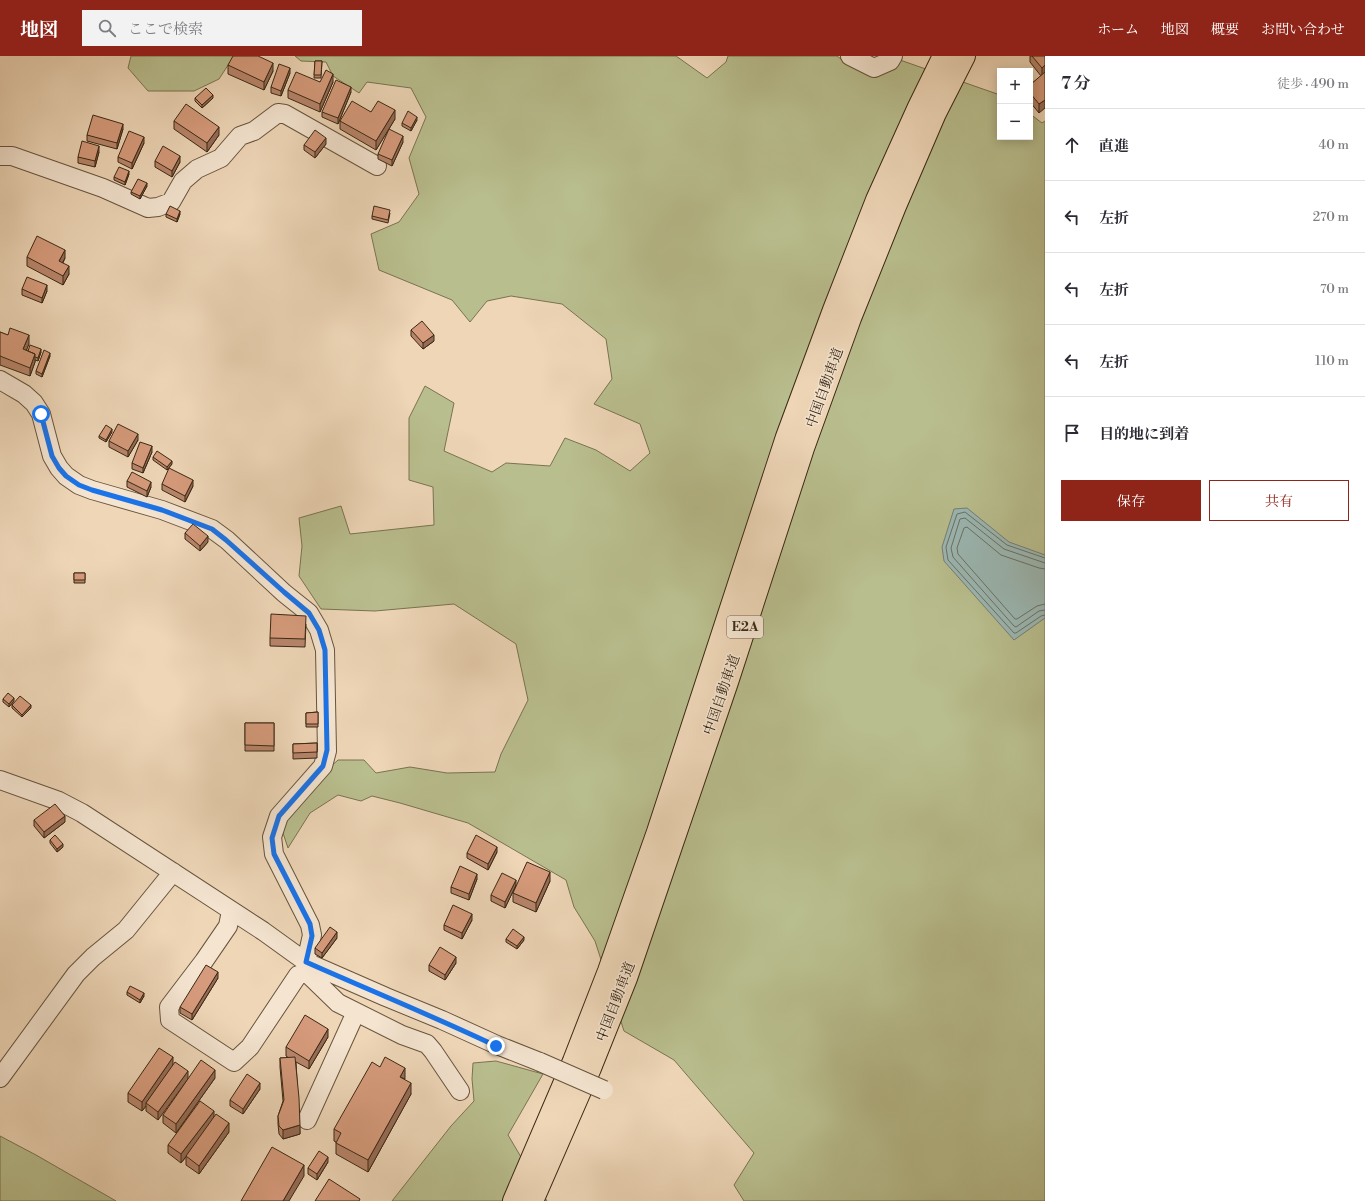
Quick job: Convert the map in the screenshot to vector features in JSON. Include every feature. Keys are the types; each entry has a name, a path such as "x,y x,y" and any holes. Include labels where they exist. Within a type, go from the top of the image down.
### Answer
{"highway":[{"name":"中国自動車道","path":"514,1201 574,1061 609,971 658,832 787,438 834,310 877,200 918,107 944,56"},
{"name":"中国自動車道","path":"532,1201 590,1068 626,978 727,682 803,448 850,318 935,114 964,56"}],"street":[{"path":"850,56 874,68 890,61 893,56"},
{"path":"0,156 12,156 103,188 148,208 158,207 171,202 183,181 198,169 221,158 240,136 254,130 278,113 285,114 377,166"},
{"path":"0,380 24,394 34,403 41,414 52,456 66,476 79,485 92,490 162,510 212,529 309,613 319,630 325,650 327,750 323,766 279,816 272,838 274,854 310,924 312,936 306,967 298,975 250,1047 234,1062 170,1020 169,1007 204,961 228,926 231,911"},
{"path":"0,780 59,801 82,813 263,931 306,967 338,1003 402,1035 426,1044 433,1051 460,1091"},
{"path":"0,1078 76,974 93,957 126,930 173,872"},
{"path":"306,967 442,1020 496,1046 540,1062 604,1090"},
{"path":"307,1120 356,1012"}],"green space":[{"path":"131,56 234,56 219,79 194,91 148,91 128,68"},
{"path":"295,56 676,56 707,78 726,62 728,56 837,56 845,62 900,60 997,94 997,140 1033,140 1033,116 1042,123 1045,121 1045,1201 744,1201 734,1185 754,1153 674,1060 624,1031 595,941 574,907 566,880 468,823 372,796 361,801 338,795 310,813 288,848 280,824 319,777 338,760 364,760 376,773 410,767 447,773 495,772 501,754 528,700 516,644 454,604 375,611 321,609 299,576 302,546 299,518 341,506 350,534 434,525 433,487 409,480 409,418 425,386 454,403 444,451 492,472 506,463 550,466 565,438 596,450 630,471 650,453 640,424 594,404 612,379 606,339 562,304 511,296 487,301 470,322 452,300 379,270 371,234 399,222 419,194 409,158 426,117 411,88 367,82 359,93 333,76 326,62 301,61"},
{"path":"496,1061 543,1074 508,1135 547,1201 392,1201 451,1126 474,1101 472,1079 473,1063"},
{"path":"0,1136 36,1155 116,1201 0,1201"}],"water":[{"path":"967,508 1009,542 1045,555 1045,618 1014,640 944,561 942,547 954,509"}],"building":[{"path":"233,56 258,56 273,63 264,82 228,65"},
{"path":"1032,56 1045,56 1045,65 1042,68"},
{"path":"315,61 322,61 321,75 314,75"},
{"path":"279,64 290,68 281,91 271,87"},
{"path":"326,70 333,74 320,104 288,90 296,72 320,82"},
{"path":"1045,72 1045,100 1039,104 1033,97 1033,82"},
{"path":"336,80 351,87 338,118 322,112"},
{"path":"206,88 213,95 202,105 195,98"},
{"path":"352,101 371,112 378,101 395,110 376,141 340,121"},
{"path":"186,104 219,127 207,143 174,121"},
{"path":"408,111 417,117 411,128 402,123"},
{"path":"93,115 123,124 117,143 87,135"},
{"path":"389,129 403,136 392,160 378,154"},
{"path":"315,130 326,138 315,152 304,145"},
{"path":"129,131 144,137 132,163 118,157"},
{"path":"82,141 99,146 95,161 78,157"},
{"path":"163,146 180,156 172,171 155,161"},
{"path":"119,167 129,171 125,182 114,177"},
{"path":"138,179 147,183 140,196 131,192"},
{"path":"170,206 180,211 177,219 166,214"},
{"path":"374,206 390,210 388,220 372,216"},
{"path":"37,236 65,250 59,261 69,266 63,276 27,257"},
{"path":"27,277 47,285 42,298 22,289"},
{"path":"422,321 434,335 423,343 411,330"},
{"path":"10,328 29,335 23,349 35,354 30,368 0,356 0,332 8,335"},
{"path":"30,345 41,349 38,358 35,357 35,354 28,351"},
{"path":"44,350 50,353 42,374 36,371"},
{"path":"118,424 138,434 128,451 109,441"},
{"path":"106,425 112,429 106,440 99,436"},
{"path":"140,442 152,446 143,468 132,463"},
{"path":"157,451 172,461 167,467 153,457"},
{"path":"169,468 193,480 185,496 162,484"},
{"path":"132,472 151,482 147,491 127,481"},
{"path":"193,524 208,536 200,546 185,533"},
{"path":"74,573 85,573 85,580 74,580"},
{"path":"271,614 306,616 305,639 270,638"},
{"path":"8,693 14,698 9,704 3,699"},
{"path":"20,696 31,705 22,715 12,705"},
{"path":"318,712 318,724 306,724 306,713"},
{"path":"245,723 274,723 274,746 245,745"},
{"path":"317,743 317,752 293,753 293,744"},
{"path":"55,804 65,816 44,832 34,820"},
{"path":"55,835 63,844 57,849 50,840"},
{"path":"476,835 497,847 488,864 467,853"},
{"path":"527,862 550,872 536,903 513,893"},
{"path":"460,866 477,874 469,894 451,887"},
{"path":"502,873 516,880 505,902 491,895"},
{"path":"453,905 472,914 462,933 444,925"},
{"path":"330,927 337,932 322,953 315,948"},
{"path":"513,929 524,937 517,946 506,939"},
{"path":"440,947 456,957 445,975 429,965"},
{"path":"206,965 218,972 192,1014 180,1007"},
{"path":"130,986 144,993 140,1000 127,992"},
{"path":"305,1015 328,1029 309,1061 286,1047"},
{"path":"159,1048 173,1057 142,1102 128,1093"},
{"path":"295,1057 300,1125 283,1130 279,1126 278,1116 284,1100 280,1058"},
{"path":"385,1057 405,1068 400,1077 411,1083 368,1160 336,1143 341,1133 334,1129 372,1062 380,1067"},
{"path":"201,1060 215,1070 176,1124 163,1115"},
{"path":"175,1062 188,1071 158,1112 146,1103"},
{"path":"247,1074 260,1083 243,1109 230,1100"},
{"path":"200,1101 214,1111 181,1154 168,1145"},
{"path":"216,1114 229,1123 199,1166 186,1156"},
{"path":"272,1147 304,1165 283,1201 241,1201"},
{"path":"319,1151 328,1157 317,1174 308,1168"},
{"path":"329,1179 360,1199 359,1201 315,1201"}],"route":[{"path":"41,414 52,456 66,476 79,485 92,490 162,510 212,529 309,613 319,630 325,650 327,750 323,766 279,816 274,827 272,838 274,854 310,924 312,936 306,962 386,998 442,1020 496,1046"}]}
